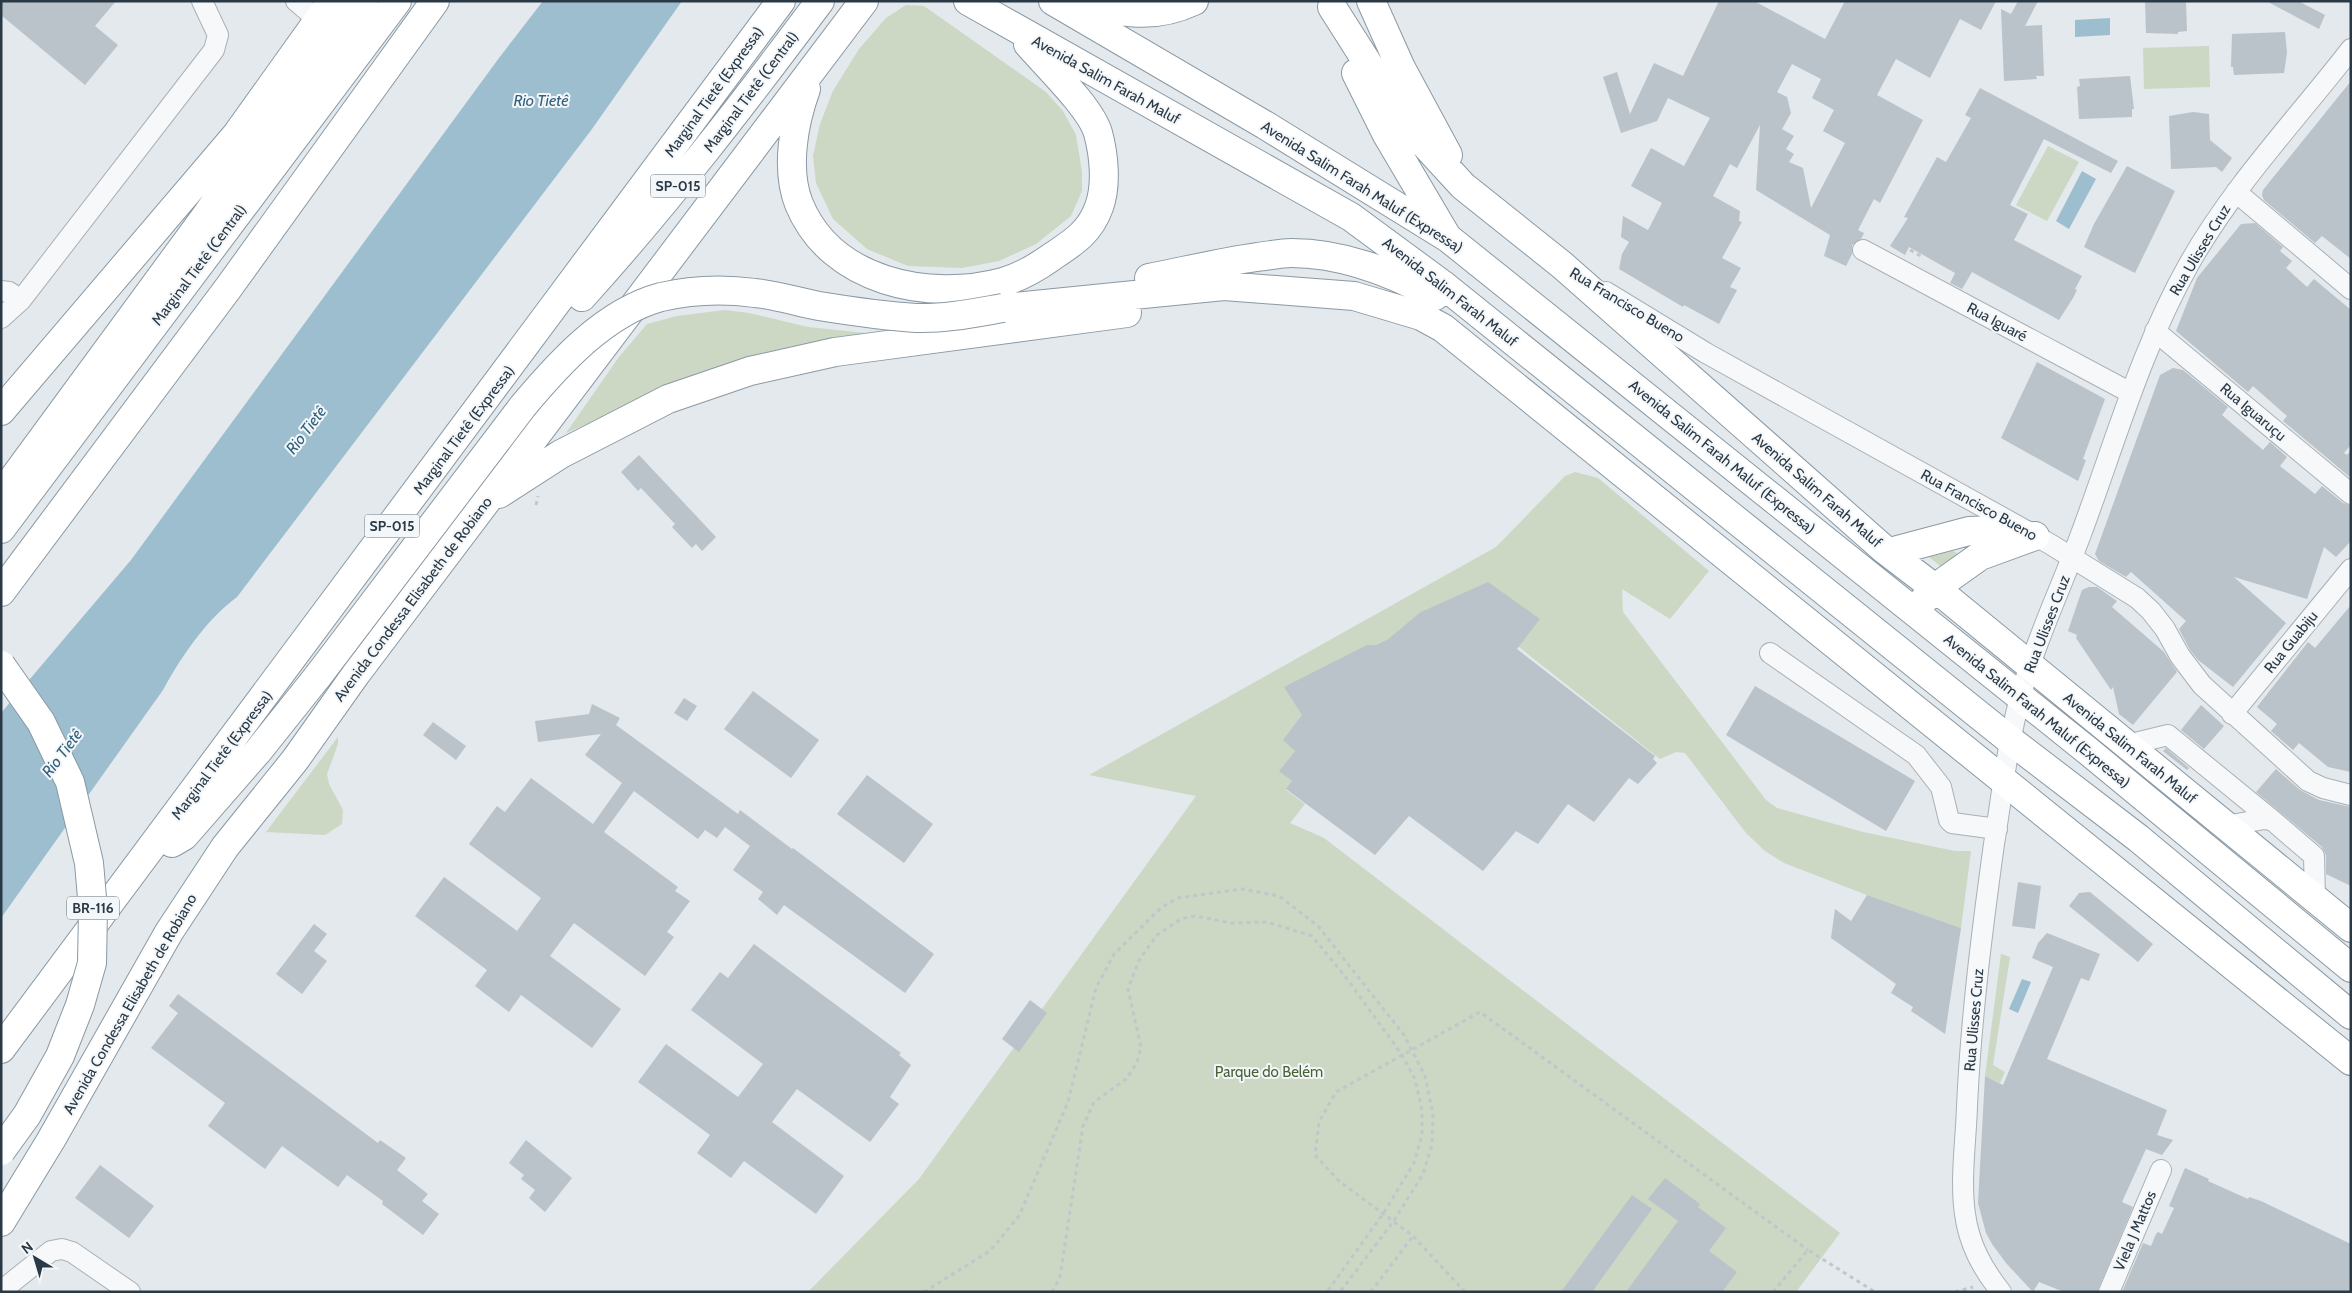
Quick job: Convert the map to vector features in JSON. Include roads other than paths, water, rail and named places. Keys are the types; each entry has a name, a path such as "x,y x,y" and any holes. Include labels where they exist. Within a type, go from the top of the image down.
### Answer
{"highway":[{"name":"Marginal Tietê (Central)","path":"1,495 208,213 254,146 364,1"},
{"name":"Marginal Tietê (Central)","path":"1,529 397,1"},
{"path":"1,592 228,287 435,1"},
{"name":"Marginal Tietê (Expressa)","path":"1,1049 519,356 781,1"},
{"name":"Marginal Tietê (Central)","path":"519,356 577,303 629,245 725,128 820,1"},
{"name":"Avenida Condessa Elisabeth de Robiano","path":"1,1222 51,1140 169,932 225,848 295,760 356,674 864,1"},
{"name":"Avenida Salim Farah Maluf","path":"968,1 1350,217 1442,284 1891,643"},
{"name":"Avenida Salim Farah Maluf (Expressa)","path":"1054,1 1265,125 1448,238 2020,697 2351,968"},
{"path":"1077,1 1127,14 1157,12 1194,1"},
{"path":"1371,1 1401,68 1463,186"},
{"path":"1331,4 1355,70 1386,135 1448,238"},
{"name":"Avenida Salim Farah Maluf","path":"1331,4 1407,125 1463,186 1562,265 1888,551 1936,588 2351,928"},
{"path":"1,412 207,172 325,10"},
{"path":"813,70 799,114 792,170 799,203 816,232 835,252 868,274 902,285 946,290 1004,282 1038,266 1082,236 1099,208 1104,178 1098,131 1079,101 1014,28"},
{"path":"1,429 254,146"},
{"path":"1031,305 1230,261 1290,253 1332,256 1378,270 1408,282 1505,335"},
{"path":"146,857 184,836 259,750 553,370 588,338 623,314 660,298 699,291 755,292 818,306 917,318 954,316 1003,308 1224,286 1354,296 1421,316 1442,328 2351,1061"},
{"path":"483,505 561,454 668,399 750,371 835,352 1292,292"},
{"path":"1760,487 1840,530 1888,551 1970,531 1994,530 2043,540"},
{"path":"1723,509 1769,590"},
{"path":"1878,678 1891,643 1913,612 1936,588 1980,556 2043,540"},
{"path":"1891,643 2010,740 2173,867 2351,1015"},
{"name":"BR-116","path":"1,665 41,722 70,782 89,863 93,909 92,963 80,1005 60,1056 27,1116 1,1151"},
{"path":"2173,867 2185,893 2196,907 2326,1020 2351,1046"}],"street":[{"path":"1,318 21,300 214,50 218,34 202,1"},
{"path":"296,1 325,10"},
{"name":"Rua Ulisses Cruz","path":"2001,1292 1979,1262 1969,1234 1964,1211 1970,1049 1983,923 2010,740 2020,697 2155,331 2188,265 2220,213 2236,192 2347,61"},
{"path":"2236,192 2351,289"},
{"name":"Rua Iguaré","path":"1863,250 2131,393"},
{"name":"Rua Francisco Bueno","path":"1562,265 1706,353 2043,540 2138,598 2165,630 2180,656 2202,685 2232,714 2308,781 2323,788 2351,795"},
{"path":"1,291 9,292 21,300"},
{"name":"Rua Iguaruçu","path":"2155,331 2351,494"},
{"path":"2043,540 2061,544 2081,534"},
{"path":"2043,540 2058,561 2057,580 2059,591"},
{"name":"Rua Guabiju","path":"2232,714 2351,569"},
{"path":"1770,654 1916,755 1941,787 1949,820 1952,824 1996,829"},
{"path":"2127,745 2168,735 2272,820 2314,856 2315,899"},
{"path":"2226,826 2264,819 2272,820"},
{"name":"Viela J Mattos","path":"2108,1292 2161,1170"},
{"path":"1,1290 52,1251 62,1249 72,1252 130,1292"}],"water":[{"name":"Rio Tietê","path":"543,1 682,1 592,129 237,597 215,617 195,640 163,690 1,918 1,713 131,560 499,58"},
{"path":"2110,18 2110,35 2075,37 2075,20"},
{"path":"2082,171 2096,179 2069,229 2056,221"},
{"path":"2022,979 2031,982 2018,1013 2009,1009"}],"park label":[{"name":"Parque do Belém","path":"1269,1072"}]}
